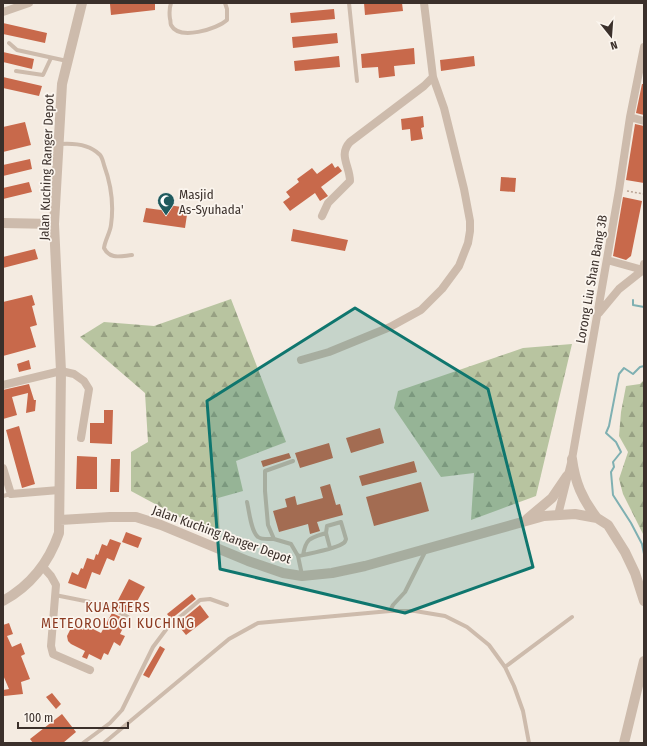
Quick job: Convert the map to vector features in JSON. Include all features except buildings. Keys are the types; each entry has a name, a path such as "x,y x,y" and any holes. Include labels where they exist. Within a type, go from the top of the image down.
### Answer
{"street":[{"path":"3,12 29,3"},
{"name":"Jalan Kuching Ranger Depot","path":"82,3 62,84 54,224 61,371 59,490 60,520 136,517 283,573 302,576 332,573 365,566 544,516 576,514 597,518"},
{"path":"301,360 329,352 390,327 421,310 442,289 459,266 468,243 470,221 464,189 444,108 433,77 424,3"},
{"name":"Lorong Liu Shan Bang 3B","path":"558,515 572,459 619,190 630,117 644,47"},
{"path":"322,216 328,203 350,181 350,174 344,154 346,147 424,86 433,77"},
{"path":"630,117 644,121"},
{"path":"3,223 54,224"},
{"path":"607,260 643,267"},
{"path":"597,316 619,289 643,267"},
{"path":"3,385 61,371 74,374 84,381 89,389 81,438"},
{"path":"572,459 573,471 579,491 586,505 597,518 608,525 625,552 635,573 644,601"},
{"path":"3,468 7,495 59,490"},
{"path":"522,522 552,498 567,476"},
{"path":"3,601 12,596 28,583 43,567 56,543 59,533 60,520"},
{"path":"43,567 51,576 56,585 51,646 53,654 90,670"},
{"path":"624,743 644,661"}],"lane":[{"path":"171,3 169,9 171,25 182,32 199,32 221,25 227,20 228,9 225,3"},
{"path":"349,3 357,81"},
{"path":"9,43 17,50 67,61"},
{"path":"16,71 43,75 51,58"},
{"path":"58,144 79,144 91,148 100,154 112,192 111,226 104,248 106,252 114,257 132,255"},
{"path":"274,539 268,524 265,471 293,462"},
{"path":"247,502 254,532 257,537 263,539 274,539 291,544 298,556 302,576"},
{"path":"298,556 330,548 345,542 346,539 341,522 326,527 330,548"},
{"path":"303,555 305,545 311,537 326,532"},
{"path":"390,611 393,605 405,592 426,549"},
{"path":"55,595 105,605 128,617"},
{"path":"83,743 110,723 122,710 154,647 168,627 200,600 210,599 227,605"},
{"path":"104,743 229,639 258,623 390,611 415,611 445,616 467,627 489,645 505,667 514,686 523,711 529,743"},
{"path":"505,667 572,617"}],"path":[{"path":"619,190 644,194"}],"highlighted area":[{"path":"355,308 488,389 533,567 405,613 220,569 207,401"}],"green space":[{"path":"231,299 286,442 236,461 243,491 218,498 220,539 131,491 131,452 148,442 145,393 80,337 104,322 154,326"},
{"path":"572,344 536,496 471,520 474,473 441,477 394,408 398,391 523,348"},
{"path":"644,380 644,536 623,494 619,479 628,452 619,436 621,412 626,386 640,384"}],"waterway":[{"path":"633,300 633,305 644,307"},
{"path":"644,366 640,367 633,374 624,368 619,374 609,426 606,433 616,442 621,452 613,462 614,467 611,472 613,495 631,523 642,544 644,554"}],"place":[{"name":"Masjid As-Syuhada'","path":"166,216"}],"district":[{"name":"KUARTERS METEOROLOGI KUCHING","path":"118,616"}]}
